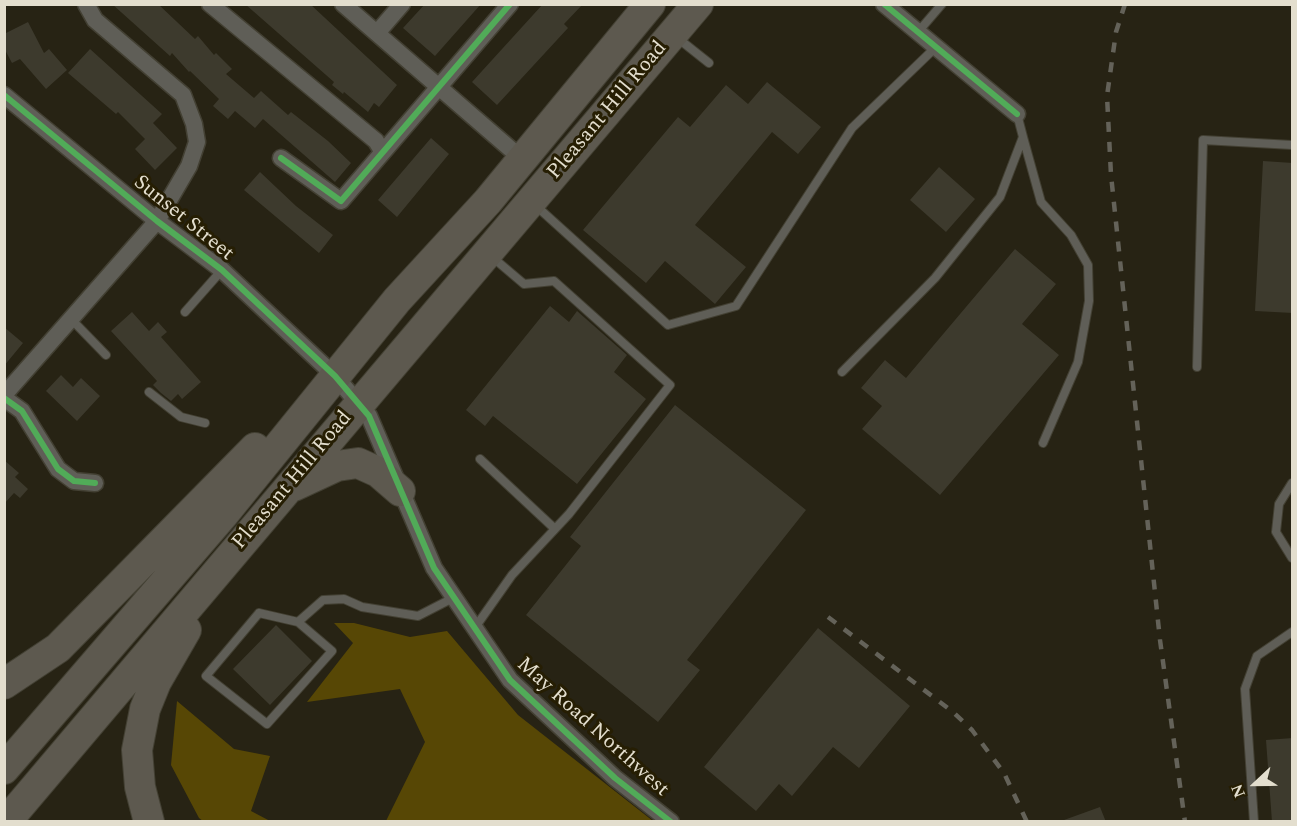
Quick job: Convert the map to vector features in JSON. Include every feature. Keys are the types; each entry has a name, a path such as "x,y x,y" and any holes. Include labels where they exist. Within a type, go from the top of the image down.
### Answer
{"highway":[{"name":"Pleasant Hill Road","path":"4,769 223,515 397,300 488,201 650,4"},
{"name":"Pleasant Hill Road","path":"6,822 698,4"},
{"path":"4,684 58,648 310,392 335,376"},
{"path":"282,495 308,478 337,466 358,463 378,472 400,491"},
{"path":"149,822 140,787 137,750 145,709 156,682 223,565"}],"street":[{"path":"87,4 95,20 183,95 194,124 196,142 189,166 157,221 5,396 22,411 58,469 74,480 95,483"},
{"path":"210,4 376,141 382,151"},
{"path":"343,4 522,159"},
{"path":"377,33 402,4"},
{"path":"281,158 341,201 510,4"},
{"path":"884,4 1017,114"},
{"name":"Sunset Street","path":"4,95 157,221 222,270 335,376"},
{"name":"May Road Northwest","path":"335,376 369,416 434,568 473,629 510,680 615,778 671,822"}],"lane":[{"path":"918,32 942,4"},
{"path":"673,34 709,63"},
{"path":"531,202 668,325 736,306 852,128 937,46"},
{"path":"1017,114 1041,202 1071,235 1088,265 1089,301 1078,362 1043,443"},
{"path":"842,372 935,278 1000,197 1023,137"},
{"path":"1197,367 1203,140 1293,145"},
{"path":"473,629 512,575 555,529 670,385 554,281 524,284 488,253"},
{"path":"185,312 222,270"},
{"path":"72,320 106,355"},
{"path":"149,392 181,417 206,423"},
{"path":"480,459 555,529"},
{"path":"1293,483 1279,504 1276,532 1293,558"},
{"path":"298,622 323,600 344,598 362,607 418,616 453,598"},
{"path":"259,613 298,622 332,651 267,724 206,676 259,613"},
{"path":"1254,822 1245,689 1257,656 1293,632"}],"shaded area":[{"path":"334,623 354,623 410,637 447,631 518,715 653,821 386,821 425,742 400,689 307,702 353,643"},
{"path":"177,701 234,749 270,756 251,811 270,821 204,822 199,818 171,765"}],"building":[{"path":"112,4 158,4 195,39 198,36 214,55 216,53 232,69 226,74 254,98 261,91 288,115 291,112 328,141 351,163 335,182 263,119 255,128 235,111 228,119 213,106 219,99 172,53 170,56"},
{"path":"245,4 310,4 397,85 379,107 374,103 368,112 332,85 334,82"},
{"path":"425,4 481,4 435,56 403,28"},
{"path":"543,4 583,4 564,24 568,28 497,105 472,82"},
{"path":"28,22 44,53 49,49 67,70 46,89 20,59 12,63 4,48 4,34"},
{"path":"90,49 162,114 153,123 177,148 155,170 135,149 145,139 118,112 116,114 68,73"},
{"path":"767,82 821,127 798,154 772,132 695,225 746,267 715,304 665,261 646,283 583,230 678,117 690,127 726,85 748,104"},
{"path":"431,138 449,154 397,217 378,200"},
{"path":"1263,161 1293,163 1293,313 1255,311"},
{"path":"939,167 975,199 946,232 910,200"},
{"path":"260,172 296,206 333,235 319,253 244,190"},
{"path":"1015,249 1056,284 1022,324 1059,355 940,495 862,429 882,406 861,388 885,360 906,378"},
{"path":"550,306 569,322 577,311 627,355 614,372 646,399 577,484 493,416 485,426 466,410"},
{"path":"132,312 149,331 158,322 167,332 161,337 201,382 182,399 178,394 171,401 161,393 153,385 157,381 111,331"},
{"path":"4,327 23,343 4,366"},
{"path":"61,375 73,387 81,378 100,396 77,421 46,391"},
{"path":"675,405 806,510 687,660 700,670 658,722 526,615 581,546 570,537"},
{"path":"4,460 19,473 15,477 28,489 20,498 14,493 4,504"},
{"path":"276,625 312,661 270,705 233,669"},
{"path":"818,628 910,706 859,768 833,747 792,796 779,784 756,811 704,767"},
{"path":"1293,738 1293,822 1272,822 1266,740"},
{"path":"1100,807 1106,822 1064,822 1064,820"}],"railway":[{"path":"1125,4 1116,32 1107,96 1111,175 1160,640 1185,822"},
{"path":"828,617 953,712 972,730 1004,773 1027,822"}],"cycle path":[{"path":"281,158 341,201 510,4"},
{"path":"884,4 1017,114"},
{"path":"4,95 157,221 222,270 335,376 369,416 434,568 510,680 615,778 671,822"},
{"path":"4,398 22,411 58,469 74,481 95,483"}]}
